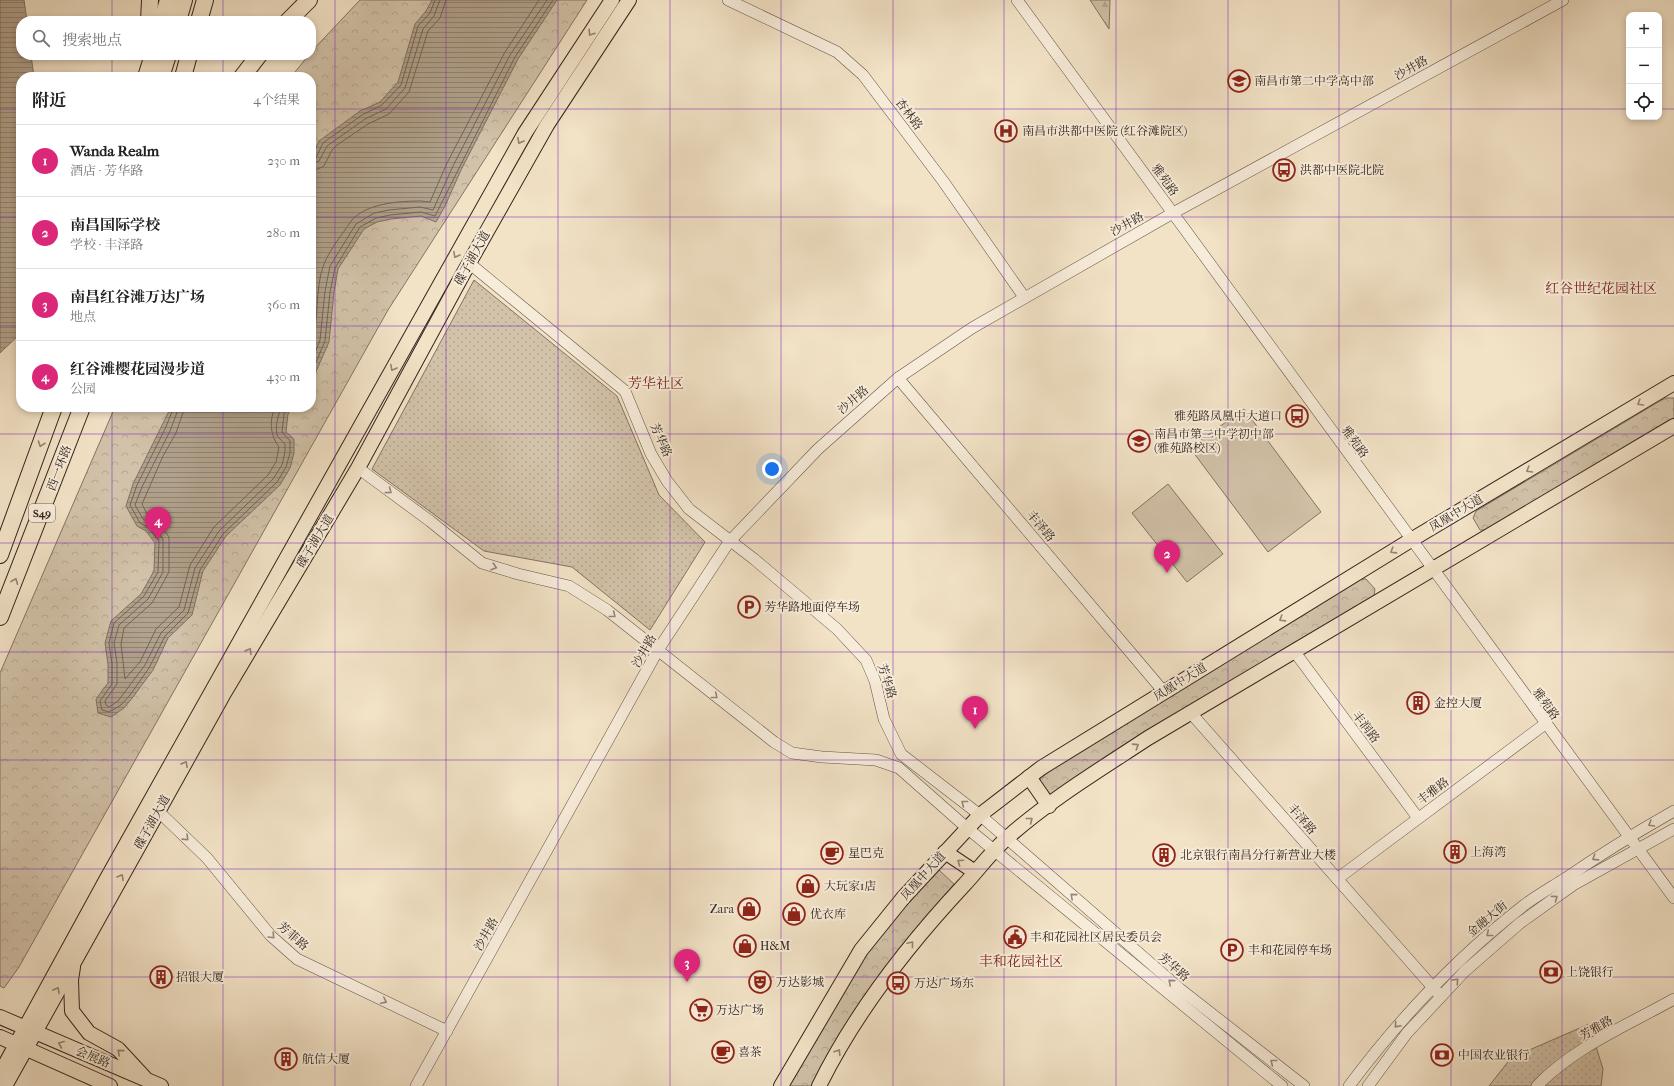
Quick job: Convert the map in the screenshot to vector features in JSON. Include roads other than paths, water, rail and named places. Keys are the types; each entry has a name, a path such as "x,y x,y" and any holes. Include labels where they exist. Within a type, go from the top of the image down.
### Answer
{"highway":[{"path":"150,0 150,16"},
{"path":"163,16 168,0"},
{"path":"179,16 184,0"},
{"path":"200,16 205,0"},
{"path":"293,16 309,0"},
{"path":"142,72 145,60"},
{"path":"148,72 151,60"},
{"path":"163,72 166,60"},
{"path":"184,72 188,60"},
{"path":"246,72 255,60"},
{"name":"西一环路","path":"0,555 52,412"},
{"name":"西一环路","path":"0,618 80,412"}],"main road":[{"name":"碟子湖大道","path":"5,1086 29,1030 106,880 525,133 612,0"},
{"name":"碟子湖大道","path":"29,1030 74,959 223,695 358,468 469,263 548,125 629,0"},
{"name":"凤凰中大道","path":"781,1086 862,950 903,898 980,814 1041,768 1411,540 1674,383"},
{"path":"819,1086 829,1066 872,997 900,958 930,921 1007,838 1069,790 1190,712 1433,570 1674,426"},
{"path":"1029,776 1049,806"},
{"path":"945,852 975,872"},
{"path":"74,959 71,980 72,1011 89,1033 118,1049 147,1080"},
{"name":"会展路","path":"0,1017 161,1086"},
{"name":"会展路","path":"0,1037 110,1086"},
{"name":"碟子湖大道","path":"0,1074 21,1047"}],"street":[{"name":"杏林路","path":"728,0 837,52 863,75 943,181 1024,297"},
{"name":"雅苑路","path":"1017,0 1545,724 1674,898"},
{"name":"沙井路","path":"416,1086 658,650 729,542 818,449 898,378 972,328 1173,213 1563,0"},
{"name":"芳华路","path":"469,263 625,391 651,454 666,481 689,509 729,542 754,559 831,624 866,660 875,681 884,719 901,754 980,814 1180,989 1304,1086"},
{"name":"丰泽路","path":"898,378 1164,692"},
{"name":"芳华路","path":"358,468 430,521 482,563 518,574 569,586 607,610 780,746 792,753 822,757 876,760 899,768 967,828 1282,1086"},
{"name":"丰润路","path":"1294,651 1418,818"},
{"name":"丰泽路","path":"1190,712 1442,996"},
{"name":"丰雅路","path":"1337,879 1545,724"},
{"name":"芳菲路","path":"158,811 207,858 271,936 297,959 447,1031"},
{"name":"金融大街","path":"1349,1086 1381,1043 1432,986 1476,944 1524,905 1628,837 1674,811"},
{"name":"金融大街","path":"1368,1086 1408,1033 1442,996 1466,971 1520,923 1573,885 1674,829"},
{"name":"芳雅路","path":"1537,1086 1548,1074 1580,1052 1674,999"}],"water":[{"path":"0,0 24,0 26,16 16,16 16,60 32,60 33,72 16,72 16,338 0,353"},
{"path":"432,0 557,0 518,59 436,222 421,216 377,222 364,229 338,269 329,342 316,372 316,148 319,141 360,111 380,102 398,82 415,24 426,11"},
{"path":"169,412 289,412 286,432 294,439 294,453 290,468 280,485 226,536 203,571 192,615 168,638 153,670 133,697 124,708 111,717 98,713 96,699 108,683 108,664 105,643 111,621 141,594 154,571 155,543 146,531 137,526 126,506 133,484"}],"place":[{"name":"南昌市第二中学高中部","path":"1239,81"},
{"name":"南昌市洪都中医院 (红谷滩院区)","path":"1006,131"},
{"name":"洪都中医院北院","path":"1284,170"},
{"name":"雅苑路凤凰中大道口","path":"1297,416"},
{"name":"南昌市第二中学初中部 (雅苑路校区)","path":"1139,441"},
{"name":"红谷滩樱花园漫步道","path":"158,540"},
{"name":"南昌国际学校","path":"1167,573"},
{"name":"芳华路地面停车场","path":"749,607"},
{"name":"金控大厦","path":"1418,703"},
{"name":"Wanda Realm","path":"975,729"},
{"name":"上海湾","path":"1455,852"},
{"name":"星巴克","path":"832,853"},
{"name":"北京银行南昌分行新营业大楼","path":"1164,855"},
{"name":"大玩家1店","path":"808,886"},
{"name":"Zara","path":"749,909"},
{"name":"优衣库","path":"794,914"},
{"name":"丰和花园社区居民委员会","path":"1015,937"},
{"name":"H&M","path":"745,946"},
{"name":"丰和花园停车场","path":"1232,950"},
{"name":"上饶银行","path":"1551,972"},
{"name":"招银大厦","path":"161,977"},
{"name":"南昌红谷滩万达广场","path":"687,982"},
{"name":"万达影城","path":"760,982"},
{"name":"万达广场东","path":"898,983"},
{"name":"万达广场","path":"701,1010"},
{"name":"喜茶","path":"723,1052"},
{"name":"中国农业银行","path":"1442,1055"},
{"name":"航信大厦","path":"286,1059"}],"district":[{"name":"红谷世纪花园社区","path":"1601,288"},
{"name":"芳华社区","path":"656,383"},
{"name":"丰和花园社区","path":"1021,961"}]}
